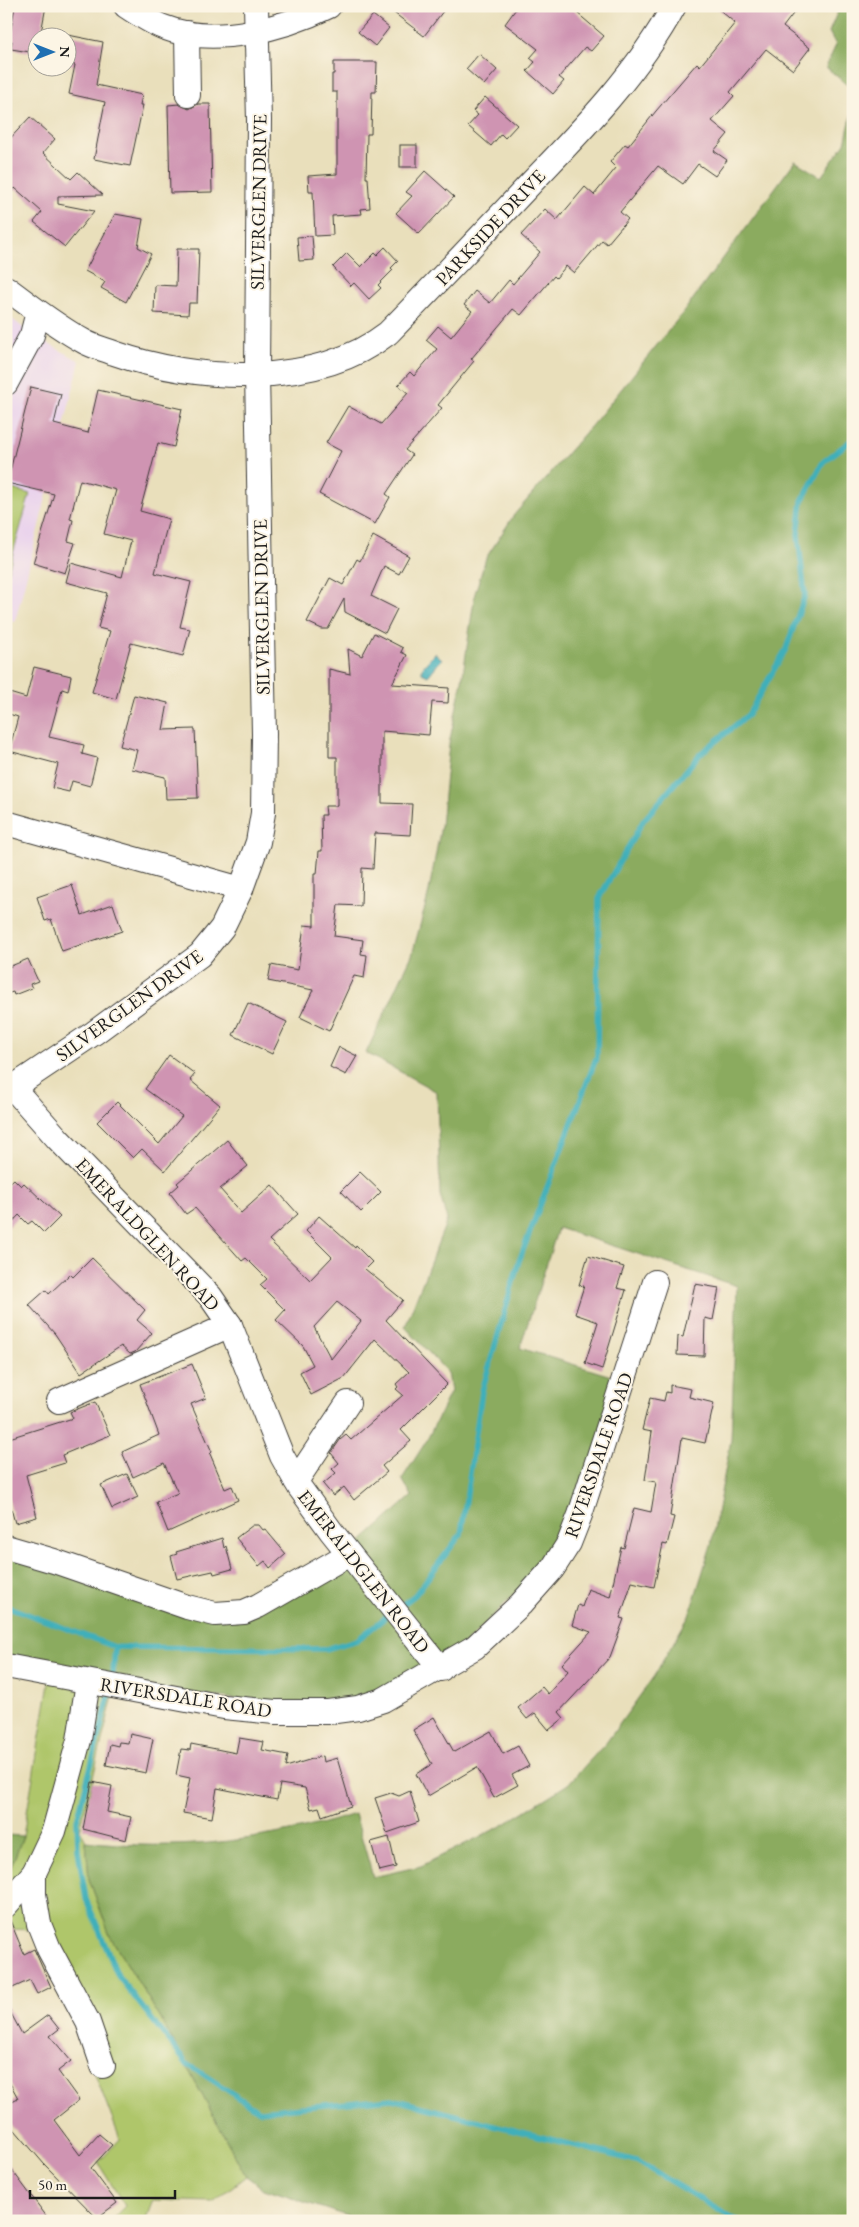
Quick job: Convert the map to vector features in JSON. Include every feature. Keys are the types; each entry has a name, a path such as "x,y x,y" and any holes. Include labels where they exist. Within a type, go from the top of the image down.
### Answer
{"street":[{"path":"126,6 164,27 187,33 224,34 258,32 301,18 329,6"},
{"name":"SILVERGLEN DRIVE","path":"9,1090 94,1033 200,954 222,928 241,889 258,842 263,812 264,734 257,374 259,129 256,6"},
{"name":"PARKSIDE DRIVE","path":"6,288 38,312 86,343 132,359 169,369 201,373 257,374 300,370 326,365 354,355 388,333 580,132 643,55 674,6"},
{"path":"187,33 188,95"},
{"path":"6,383 32,335 38,312"},
{"path":"6,823 241,889"},
{"name":"EMERALDGLEN ROAD","path":"9,1090 210,1296 230,1325 282,1456 296,1482 441,1669"},
{"name":"RIVERSDALE ROAD","path":"6,1666 224,1707 275,1712 328,1712 358,1708 383,1700 441,1669 475,1647 520,1604 553,1568 569,1544 655,1282"},
{"path":"59,1401 230,1325"},
{"path":"296,1482 348,1403"},
{"path":"6,1547 54,1561 187,1607 216,1614 244,1612 258,1606 350,1554"},
{"path":"6,1905 34,1873 54,1831 79,1740 88,1682"},
{"path":"34,1873 39,1924 66,1985 88,2022 103,2066"}],"shaded area":[{"path":"6,314 32,335 80,361 15,622 6,620"}],"green space":[{"path":"840,6 853,6 853,90 826,67 836,45 829,32"},
{"path":"853,109 853,2221 362,2221 264,2189 246,2176 161,2019 110,1936 89,1879 86,1841 154,1845 222,1842 290,1831 355,1814 373,1877 421,1866 503,1825 568,1784 606,1743 654,1676 689,1616 711,1545 731,1440 737,1286 558,1228 520,1348 621,1379 570,1538 440,1669 328,1711 6,1669 6,1547 215,1614 348,1554 412,1496 402,1479 427,1440 451,1391 448,1373 405,1327 447,1220 440,1195 437,1092 366,1053 412,955 428,896 441,826 449,744 462,681 475,593 486,558 514,515 598,418 682,314 795,161 821,177 845,143"},
{"path":"6,487 30,494 6,578"},
{"path":"50,1677 115,1688 80,1830 86,1841 89,1879 110,1936 161,2019 246,2176 213,2202 153,2200 145,2221 115,2221 114,2217 125,2206 98,2163 120,2139 51,1960 36,1930 6,1929 6,1874 9,1872 23,1836"},
{"path":"6,1835 23,1836 9,1872 6,1874"}],"water":[{"path":"435,653 442,659 428,676 422,673 422,668"}],"building":[{"path":"15,6 46,6 42,28 28,28 28,52 11,49 12,41 9,40"},
{"path":"385,6 447,6 424,36"},
{"path":"518,6 569,6 604,36 591,51 585,47 559,77 564,81 553,94 527,71 535,62 530,58 538,49 505,24"},
{"path":"715,6 799,6 783,27 810,48 793,70 766,49 730,92 734,96 712,121 728,134 714,151 727,160 715,176 698,164 683,184 658,166 620,212 628,219 607,244 602,240 574,273 566,266 556,278 554,276 521,315 513,309 471,359 474,361 438,405 442,408 405,450 412,455 386,494 390,497 375,524 319,494 341,451 326,443 348,406 381,424 408,393 398,385 410,372 414,376 437,349 426,340 438,326 451,337 472,311 464,305 475,291 490,303 509,280 513,284 540,252 521,235 545,209 557,220 585,187 594,195 616,168 610,162 625,144 628,146 697,63 700,66 735,23"},
{"path":"373,15 389,28 375,46 358,32"},
{"path":"78,37 103,42 96,85 142,95 140,105 143,105 130,166 94,159 105,102 69,94 72,78 78,78"},
{"path":"479,54 497,70 484,85 466,69"},
{"path":"334,62 377,62 376,92 372,92 371,134 367,134 366,178 368,178 370,208 361,209 362,214 332,216 333,235 315,236 313,192 309,192 308,176 337,174 337,92 332,92"},
{"path":"485,97 517,125 505,138 501,134 491,146 468,126 478,115 473,111"},
{"path":"179,104 189,109 198,104 210,104 212,192 170,193 168,105"},
{"path":"30,117 55,139 43,153 71,179 78,172 103,195 58,196 58,204 94,211 65,247 34,222 42,212 15,188 6,198 6,143"},
{"path":"400,145 417,145 417,167 400,167"},
{"path":"425,171 454,197 419,234 396,213 412,196 406,192"},
{"path":"115,214 143,219 138,247 151,254 126,302 101,288 105,282 85,271"},
{"path":"312,236 314,260 299,261 297,237"},
{"path":"385,247 398,261 391,268 393,270 378,285 381,288 369,299 354,283 351,286 333,267 347,253 361,267 375,253 377,255"},
{"path":"177,249 199,249 197,303 189,303 188,315 154,313 155,285 176,286"},
{"path":"31,387 61,394 54,424 88,433 98,390 182,409 174,447 158,443 140,511 169,519 155,573 191,582 180,627 190,629 183,656 131,643 116,699 92,692 110,631 98,628 107,593 66,582 71,563 122,577 131,541 104,534 116,490 80,480 70,519 73,520 68,541 75,543 65,573 33,563 54,494 7,483"},
{"path":"373,536 409,556 399,574 384,566 371,596 397,609 385,633 345,612 344,599 328,629 322,629 307,622 330,578 343,585 357,559 360,561"},
{"path":"374,633 403,648 401,652 407,655 392,684 449,688 448,703 432,702 429,735 382,731 382,803 412,804 410,835 375,833 373,869 362,868 361,906 338,905 334,936 363,940 361,954 367,955 364,978 354,976 329,1031 300,1017 313,990 268,981 271,965 298,970 304,925 314,926 314,874 317,874 319,851 322,851 321,815 326,815 325,806 337,806 337,757 329,757 329,669 350,674 348,649 362,656"},
{"path":"34,667 71,676 68,691 62,689 49,737 84,745 82,754 97,758 90,786 72,781 69,792 52,788 58,764 9,751 18,717 6,713 6,692 26,698"},
{"path":"134,695 168,703 163,730 195,729 198,798 166,799 165,777 132,769 137,750 120,746"},
{"path":"72,885 82,915 113,904 122,931 62,951 51,919 45,921 37,897"},
{"path":"28,959 38,981 30,984 32,988 14,995 13,992 6,994 6,968"},
{"path":"248,1003 287,1022 272,1054 233,1035"},
{"path":"339,1047 357,1056 346,1075 330,1067"},
{"path":"169,1055 195,1074 190,1080 220,1105 165,1171 142,1149 133,1158 97,1122 117,1102 159,1144 182,1116 145,1089"},
{"path":"227,1140 248,1166 220,1189 241,1213 272,1185 298,1214 269,1240 310,1280 332,1257 306,1231 319,1216 355,1248 356,1246 372,1262 365,1269 403,1300 386,1320 447,1384 401,1430 411,1441 382,1466 387,1472 354,1500 344,1487 333,1496 323,1484 336,1473 332,1469 339,1463 331,1453 346,1435 351,1440 403,1395 396,1389 398,1387 396,1384 409,1372 375,1339 344,1378 311,1395 300,1372 313,1365 303,1346 276,1320 285,1310 260,1285 267,1279 246,1258 242,1261 195,1208 186,1214 170,1193 179,1185 177,1183","holes":["337,1302 361,1321 331,1359 314,1327"]},
{"path":"360,1172 381,1192 361,1212 341,1191"},
{"path":"14,1179 21,1186 24,1183 60,1217 44,1233 32,1221 28,1224 19,1215 6,1229 6,1186"},
{"path":"588,1256 624,1267 617,1288 626,1290 602,1369 585,1363 598,1322 575,1314 584,1286 579,1285"},
{"path":"92,1258 145,1310 137,1320 152,1333 135,1352 130,1354 121,1346 81,1373 55,1334 29,1305 46,1290 49,1294 70,1274 73,1277"},
{"path":"695,1284 719,1288 713,1320 705,1318 704,1356 677,1355 678,1336 683,1337"},
{"path":"192,1364 206,1398 191,1404 212,1452 210,1454 225,1489 232,1486 238,1500 168,1532 156,1502 178,1493 164,1463 133,1477 122,1452 159,1435 140,1384"},
{"path":"670,1385 691,1389 689,1397 714,1403 705,1443 682,1438 670,1516 674,1517 667,1545 663,1544 654,1587 632,1582 620,1618 624,1619 610,1657 559,1712 564,1718 549,1730 535,1713 527,1719 518,1708 542,1687 548,1694 568,1671 562,1664 591,1632 572,1625 578,1605 582,1607 588,1589 610,1597 621,1547 624,1548 634,1508 651,1512 656,1482 645,1480 652,1432 642,1430 650,1398 664,1401 666,1392 670,1393"},
{"path":"95,1402 110,1435 62,1455 65,1463 26,1475 37,1517 15,1523 6,1490 6,1439 73,1418 70,1412"},
{"path":"127,1474 138,1497 112,1509 101,1485"},
{"path":"253,1525 259,1525 263,1530 265,1529 286,1554 270,1568 265,1561 259,1566 236,1538"},
{"path":"222,1538 232,1569 214,1574 213,1571 177,1579 171,1556 177,1554 176,1552"},
{"path":"434,1717 454,1752 491,1731 503,1754 518,1746 529,1766 512,1775 518,1785 494,1798 477,1767 428,1796 416,1774 432,1764 413,1730"},
{"path":"130,1734 153,1739 146,1773 106,1765 110,1744 118,1746 119,1742 128,1743"},
{"path":"239,1738 264,1742 262,1750 288,1755 286,1767 322,1756 323,1762 337,1758 351,1806 322,1816 319,1807 311,1809 305,1788 280,1784 277,1800 217,1788 212,1818 183,1813 190,1778 176,1775 181,1749 190,1750 191,1744 236,1753"},
{"path":"92,1782 112,1786 107,1812 131,1817 126,1840 83,1829"},
{"path":"410,1791 419,1822 387,1833 375,1798 391,1793 399,1796"},
{"path":"389,1837 396,1867 379,1871 371,1842"},
{"path":"6,1918 9,1918 24,1954 34,1949 51,1987 37,1994 30,1980 6,1991"},
{"path":"6,2004 22,2034 48,2015 59,2029 50,2036 71,2061 58,2071 79,2100 54,2120 80,2155 99,2134 112,2145 91,2168 117,2203 97,2218 44,2164 9,2123 6,2115 6,2104 18,2098 6,2076"},
{"path":"6,2162 50,2221 6,2221"}],"waterway":[{"path":"398,1608 415,1595 461,1534 482,1391 519,1261 597,1056 599,898 643,821 700,754 748,715 786,649 805,595 798,535 802,501 823,462 853,439"},
{"path":"6,1606 115,1647 326,1649 357,1640 391,1613"},
{"path":"113,1673 115,1647"},
{"path":"109,1696 77,1820 78,1850 86,1899 118,1976 186,2063 259,2111 392,2099 636,2161 737,2221"}]}
